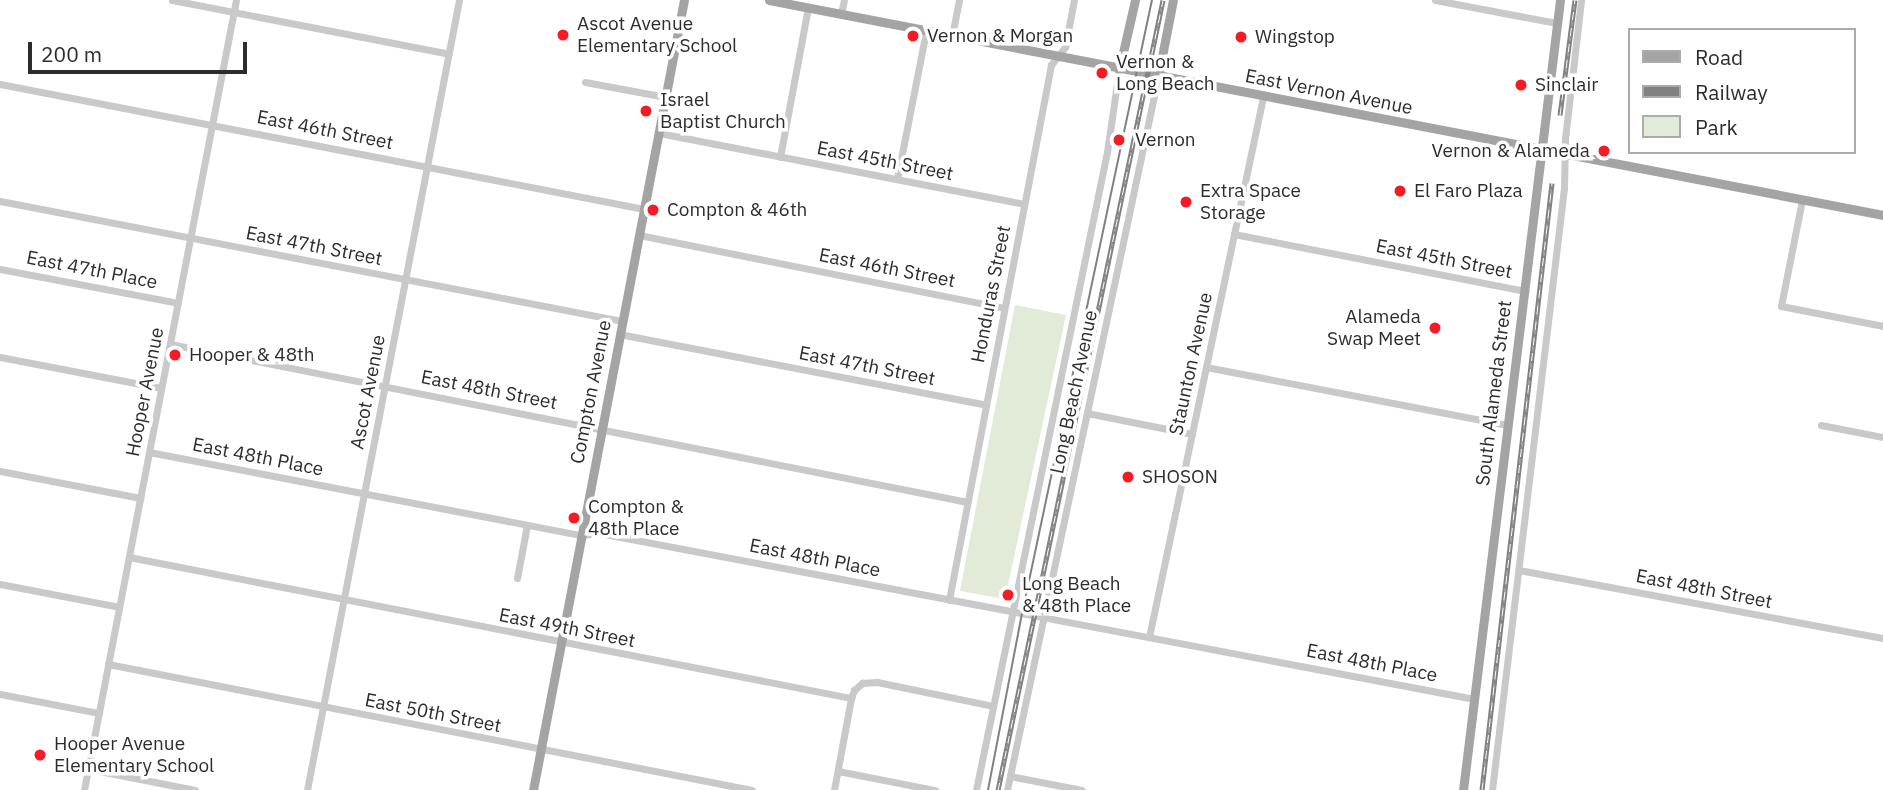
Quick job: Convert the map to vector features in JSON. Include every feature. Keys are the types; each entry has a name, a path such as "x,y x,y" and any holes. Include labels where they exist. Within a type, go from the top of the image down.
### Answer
{"main road":[{"name":"Compton Avenue","path":"533,790 684,0"},
{"name":"East Vernon Avenue","path":"769,0 1883,215"},
{"name":"Long Beach Avenue","path":"1119,69 1135,0"},
{"name":"Long Beach Avenue","path":"1158,77 1173,0"},
{"name":"South Alameda Street","path":"1463,790 1560,0"}],"street":[{"path":"172,0 449,54"},
{"name":"Hooper Avenue","path":"84,790 236,0"},
{"name":"Ascot Avenue","path":"307,790 459,0"},
{"path":"841,14 844,0"},
{"path":"952,36 959,0"},
{"name":"Honduras Street","path":"949,600 1051,65 1065,47 1074,0"},
{"path":"1435,0 1557,23"},
{"path":"1492,790 1564,187 1564,155 1581,0"},
{"path":"780,157 808,8"},
{"path":"897,180 926,31"},
{"name":"Long Beach Avenue","path":"976,790 1107,152 1119,69"},
{"name":"Long Beach Avenue","path":"1007,790 1158,77"},
{"path":"585,82 666,97"},
{"name":"East 46th Street","path":"0,84 644,209"},
{"name":"Staunton Avenue","path":"1149,637 1264,97"},
{"name":"East 45th Street","path":"659,133 1024,204"},
{"path":"1802,200 1781,306 1883,326"},
{"name":"East 47th Street","path":"0,201 622,321"},
{"name":"East 45th Street","path":"1234,234 1525,291"},
{"name":"East 46th Street","path":"639,235 1004,308"},
{"name":"East 47th Place","path":"0,269 178,303"},
{"name":"East 47th Street","path":"620,334 986,405"},
{"name":"East 48th Street","path":"170,344 967,502"},
{"path":"0,357 161,388"},
{"path":"1206,367 1508,425"},
{"path":"1087,413 1192,434"},
{"path":"1821,425 1883,437"},
{"name":"East 48th Place","path":"149,452 582,535 599,533 1474,699"},
{"path":"0,471 140,498"},
{"path":"517,578 527,525"},
{"name":"East 49th Street","path":"129,557 851,698"},
{"name":"East 48th Street","path":"1519,570 1883,638"},
{"path":"0,584 119,607"},
{"name":"East 50th Street","path":"108,664 541,751 752,790"},
{"path":"834,790 851,698 854,690 863,684 877,682 993,706"},
{"path":"0,694 99,713"},
{"path":"89,769 155,786 195,790"},
{"path":"838,771 935,790"},
{"path":"1010,776 1082,790"}],"green space":[{"path":"1015,305 1066,315 1005,599 960,591"}],"tram line":[{"path":"988,790 1022,614 1152,0"}],"railway":[{"path":"998,790 1163,0"},
{"path":"1560,115 1575,0"},
{"path":"1482,790 1552,183"}],"place":[{"name":"Ascot Avenue Elementary School","path":"563,35"},
{"name":"Vernon & Morgan","path":"913,36"},
{"name":"Wingstop","path":"1241,37"},
{"name":"Vernon & Long Beach","path":"1102,73"},
{"name":"Sinclair","path":"1521,85"},
{"name":"Israel Baptist Church","path":"646,111"},
{"name":"Vernon","path":"1119,140"},
{"name":"Vernon & Alameda","path":"1604,151"},
{"name":"El Faro Plaza","path":"1400,191"},
{"name":"Extra Space Storage","path":"1186,202"},
{"name":"Compton & 46th","path":"653,210"},
{"name":"Alameda Swap Meet","path":"1435,328"},
{"name":"Hooper & 48th","path":"175,355"},
{"name":"SHOSON","path":"1128,477"},
{"name":"Compton & 48th Place","path":"574,518"},
{"name":"Long Beach & 48th Place","path":"1008,595"},
{"name":"Hooper Avenue Elementary School","path":"40,755"}]}
